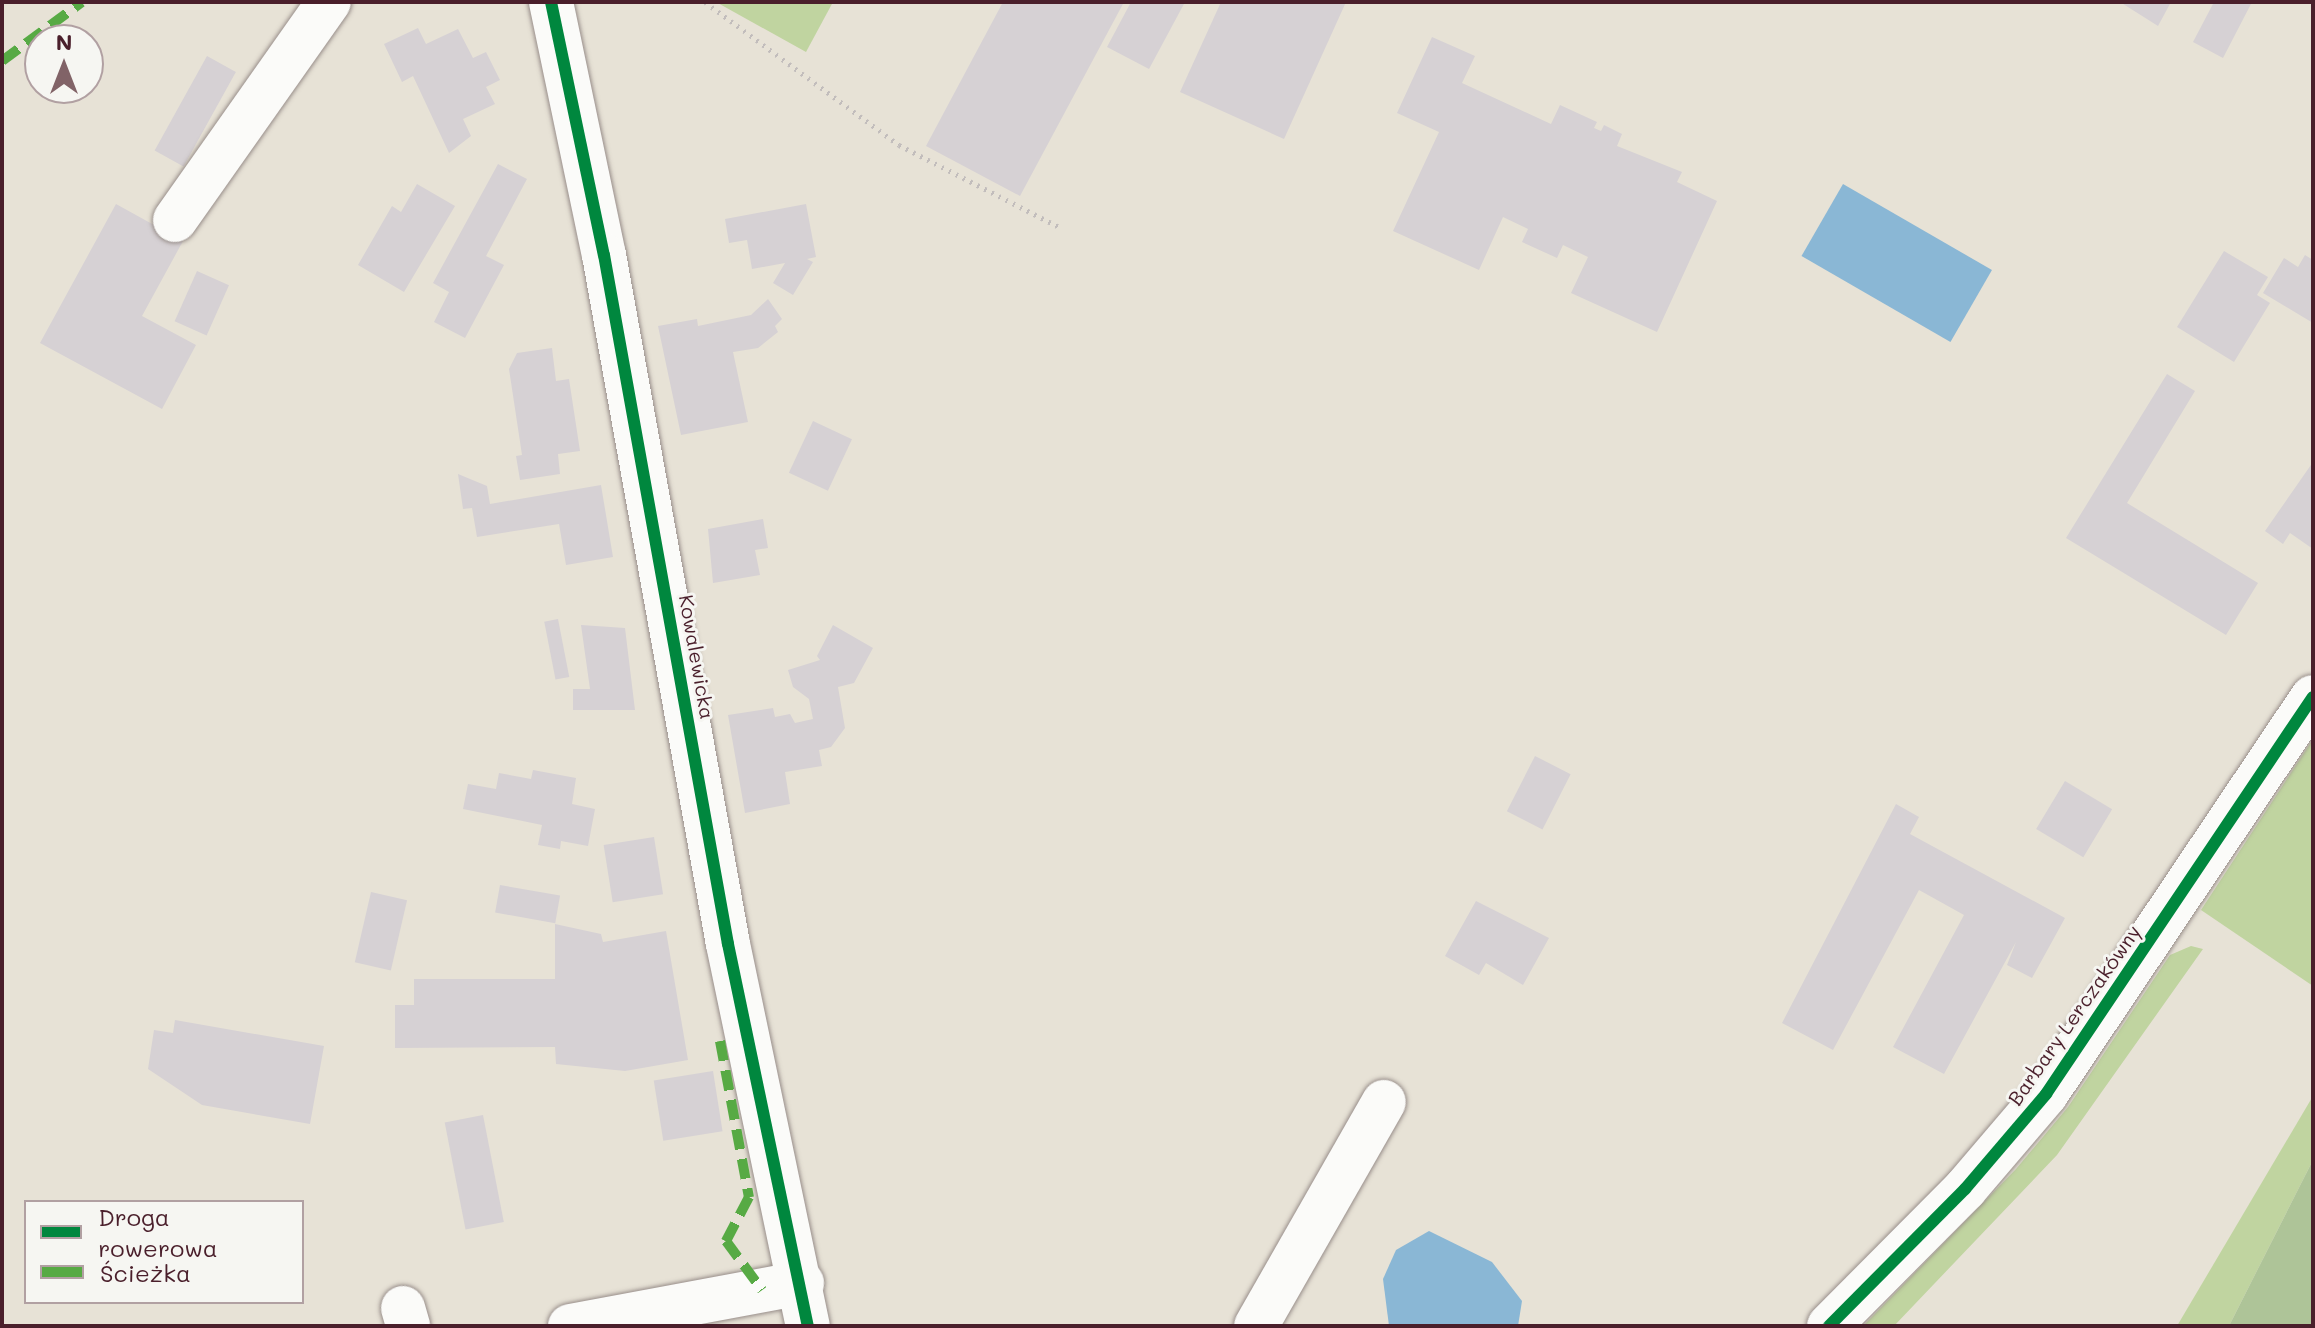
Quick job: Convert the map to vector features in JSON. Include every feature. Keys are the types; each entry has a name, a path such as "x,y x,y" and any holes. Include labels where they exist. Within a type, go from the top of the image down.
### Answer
{"street":[{"path":"175,220 329,2"},
{"name":"Kowalewicka","path":"551,2 604,255 728,944 809,1313"},
{"name":"Barbary Lerczakówny","path":"1829,1326 1965,1189 2046,1094 2313,697"},
{"path":"1256,1326 1384,1102"},
{"path":"570,1326 809,1313"}],"path":[{"path":"705,2 899,145 1061,228"}],"green space":[{"path":"716,2 833,2 806,52"},
{"path":"2313,739 2313,986 2201,910"},
{"path":"2191,946 2203,949 2057,1155 1894,1326 1863,1326 2016,1169 2068,1107 2170,955"},
{"path":"2313,1096 2313,1160 2229,1326 2177,1326"},
{"path":"2313,1160 2313,1326 2229,1326"}],"water":[{"path":"1843,184 1992,270 1950,342 1802,256"},
{"path":"1429,1231 1492,1262 1522,1301 1518,1326 1389,1326 1383,1279 1396,1250"}],"building":[{"path":"1003,2 1124,2 1020,196 926,146"},
{"path":"1131,2 1185,2 1149,69 1107,47"},
{"path":"1221,2 1346,2 1284,139 1180,92"},
{"path":"2120,2 2171,2 2158,26"},
{"path":"2214,2 2252,2 2223,58 2193,42"},
{"path":"418,28 426,44 458,29 473,58 486,52 500,80 486,87 495,104 463,119 471,136 449,153 413,76 402,82 384,44"},
{"path":"1432,37 1475,56 1462,83 1551,124 1560,105 1597,122 1594,128 1601,131 1604,125 1622,134 1617,146 1682,172 1677,182 1717,201 1657,332 1571,293 1588,257 1563,245 1557,258 1522,242 1528,229 1503,217 1479,270 1393,231 1439,132 1397,113"},
{"path":"207,56 236,72 184,166 155,150"},
{"path":"498,164 527,179 486,256 504,265 465,338 434,322 449,292 433,283"},
{"path":"417,184 455,206 404,292 358,265 392,206 401,212"},
{"path":"116,204 183,241 142,316 196,345 162,409 40,343"},
{"path":"806,204 816,257 807,259 813,262 793,295 773,283 785,263 752,269 747,240 729,243 725,219"},
{"path":"2224,251 2268,277 2257,295 2270,303 2234,362 2177,327"},
{"path":"2305,255 2313,260 2313,323 2263,293 2284,258 2298,267"},
{"path":"197,271 229,285 207,335 175,321"},
{"path":"768,299 782,319 775,326 778,332 758,348 733,352 748,422 681,435 658,326 697,319 698,326 751,315"},
{"path":"552,348 556,381 569,379 580,451 558,454 560,474 520,480 516,456 522,455 509,369 517,353"},
{"path":"2167,374 2195,391 2127,503 2258,583 2226,635 2066,538"},
{"path":"813,421 852,439 828,491 789,473"},
{"path":"2313,462 2313,549 2290,533 2283,544 2265,531"},
{"path":"458,474 487,486 490,504 601,485 613,557 566,565 559,524 477,537 472,508 463,509"},
{"path":"763,519 768,548 755,550 760,575 713,583 708,529"},
{"path":"558,619 569,677 556,680 544,622"},
{"path":"581,625 625,628 635,710 573,710 573,689 590,689"},
{"path":"833,625 873,648 854,683 838,687 845,728 831,747 819,750 822,766 785,772 790,804 745,813 728,715 773,708 775,717 790,714 795,723 813,719 809,699 793,687 788,670 820,660 817,656"},
{"path":"1535,756 1571,774 1542,829 1507,811"},
{"path":"533,770 576,778 572,804 595,809 588,846 561,841 560,849 538,845 542,825 463,809 468,784 496,789 499,773 531,779"},
{"path":"2065,781 2112,809 2083,857 2036,829"},
{"path":"1896,804 1919,817 1910,834 2065,918 2032,978 2007,965 2016,942 1944,1074 1893,1047 1964,915 1919,890 1833,1050 1782,1023"},
{"path":"654,837 663,894 613,902 604,845"},
{"path":"500,885 560,896 555,923 495,913"},
{"path":"371,892 407,900 391,970 355,962"},
{"path":"1476,901 1549,938 1523,985 1486,963 1479,975 1445,956"},
{"path":"555,924 601,934 603,942 666,931 688,1060 625,1071 556,1064 555,1047 395,1048 395,1005 414,1005 414,979 555,979"},
{"path":"175,1020 324,1046 310,1124 202,1105 148,1069 154,1030 173,1033"},
{"path":"713,1071 723,1131 663,1141 654,1080"},
{"path":"483,1115 504,1222 466,1229 445,1122"}],"marked path":[{"path":"2,61 82,2"},
{"path":"720,1041 749,1197 726,1241 762,1290"}],"cycle path":[{"path":"551,2 604,255 728,944 808,1326"},
{"path":"1829,1326 1965,1189 2046,1094 2313,697"}]}
